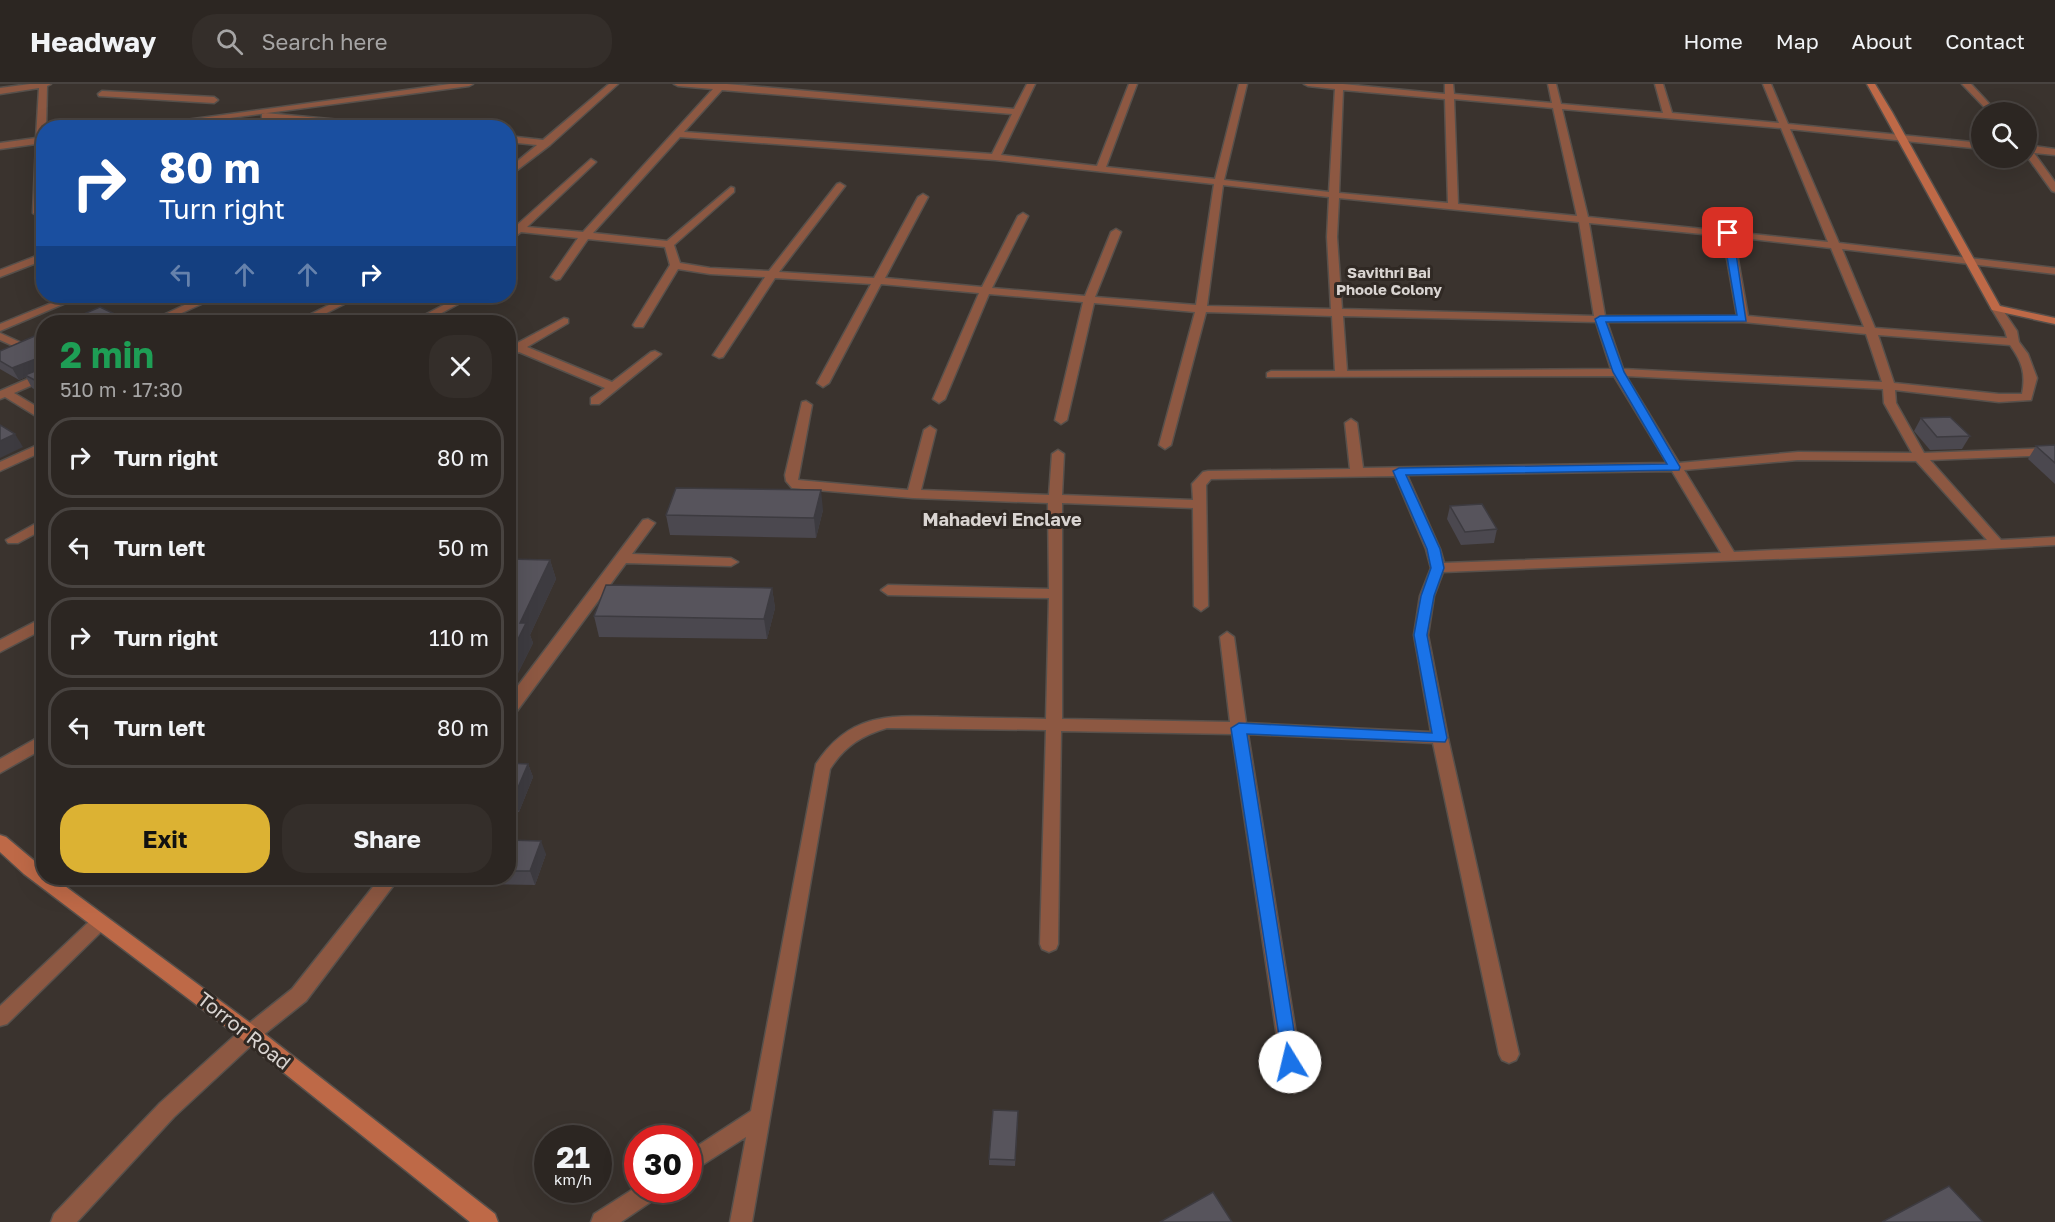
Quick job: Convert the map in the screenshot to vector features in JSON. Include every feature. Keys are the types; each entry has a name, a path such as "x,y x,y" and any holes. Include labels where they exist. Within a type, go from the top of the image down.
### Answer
{"street":[{"path":"0,91 44,84 43,120"},
{"path":"180,120 469,84"},
{"path":"516,168 614,84"},
{"path":"678,84 1016,112"},
{"path":"816,96 823,84"},
{"path":"995,157 1031,84"},
{"path":"1101,168 1133,84"},
{"path":"1165,445 1201,309 1219,181 1243,84"},
{"path":"1308,84 1971,145"},
{"path":"1449,84 1453,207"},
{"path":"1552,84 1583,218 1600,319 1618,372 1729,555"},
{"path":"1659,84 1668,116"},
{"path":"1767,84 1871,332 1889,386 1890,404 1920,457 1996,542"},
{"path":"1270,375 1618,372 1889,386 1999,398 2027,397 2031,378 2022,354 2013,342 2011,331 1970,263 1905,138 1870,84"},
{"path":"1966,84 1983,102"},
{"path":"556,277 584,237 722,86"},
{"path":"1339,86 1332,195 1332,237 1341,374"},
{"path":"159,96 169,90"},
{"path":"102,94 214,100"},
{"path":"233,113 308,120"},
{"path":"677,134 995,157 1332,195 1728,233 1970,263 2055,271"},
{"path":"516,140 547,143"},
{"path":"0,146 36,141"},
{"path":"2037,150 2055,152"},
{"path":"516,227 591,162"},
{"path":"2037,163 2055,189"},
{"path":"719,355 773,273 840,186"},
{"path":"516,229 669,244 731,190"},
{"path":"823,383 923,197"},
{"path":"939,399 985,291 1023,216"},
{"path":"1061,420 1089,299 1116,232"},
{"path":"1728,233 1743,318"},
{"path":"639,325 675,265 669,244"},
{"path":"0,274 36,259"},
{"path":"675,265 710,271 879,281 1201,309 1600,319 1743,318 1871,332 2013,342"},
{"path":"0,328 60,303"},
{"path":"169,315 195,303"},
{"path":"316,315 341,303"},
{"path":"431,315 454,303"},
{"path":"1996,308 2055,321"},
{"path":"516,348 564,321"},
{"path":"0,336 20,346"},
{"path":"516,351 614,387"},
{"path":"595,401 655,354"},
{"path":"3,394 36,379"},
{"path":"3,394 36,413"},
{"path":"806,405 790,475 792,481 797,485 913,494 1199,504"},
{"path":"1351,423 1357,471"},
{"path":"913,494 930,430"},
{"path":"0,466 36,450"},
{"path":"1201,606 1199,484 1208,475 1675,467 1798,456 1920,457 2050,452"},
{"path":"1049,944 1056,594 1055,500 1058,454"},
{"path":"1399,471 1433,549 1438,568 1427,596 1420,635 1440,738 1509,1054"},
{"path":"516,700 648,523"},
{"path":"13,540 36,527"},
{"path":"1438,568 1853,552 1996,542 2055,541"},
{"path":"621,558 731,562"},
{"path":"888,590 1056,594"},
{"path":"0,647 36,627"},
{"path":"1227,637 1294,1084"},
{"path":"741,1222 822,768 829,756 845,739 863,728 887,722 1239,728 1440,738"},
{"path":"0,767 36,745"},
{"name":"Torror Road","path":"0,843 36,874"},
{"name":"Torror Road","path":"51,885 250,1034 487,1222"},
{"path":"62,1222 167,1110 250,1034 299,995 385,885"},
{"path":"0,1018 100,922"},
{"path":"702,1155 760,1116"},
{"path":"602,1222 630,1203"}],"building":[{"path":"100,307 117,315 81,315"},
{"path":"36,335 36,359 12,368 0,361 0,351"},
{"path":"36,371 36,381 25,375"},
{"path":"1950,417 1970,436 1937,437 1921,418"},
{"path":"0,425 15,434 0,441"},
{"path":"2055,445 2055,463 2036,446"},
{"path":"676,488 821,490 814,518 666,515"},
{"path":"1482,504 1497,529 1465,532 1450,506"},
{"path":"516,559 550,560 520,623 526,623 516,643"},
{"path":"606,585 772,588 764,619 594,616"},
{"path":"516,763 528,764 516,792"},
{"path":"516,840 541,841 530,871 516,871"},
{"path":"993,1110 1018,1111 1015,1160 989,1159"},
{"path":"1949,1186 1983,1222 1882,1222"},
{"path":"1213,1192 1232,1222 1160,1222"}],"district":[{"name":"Savithri Bai Phoole Colony","path":"1389,282"},
{"name":"Mahadevi Enclave","path":"1002,520"}],"route":[{"path":"1290,1062 1239,728 1440,738 1420,635 1427,596 1438,568 1433,549 1399,471 1675,467 1618,372 1600,319 1743,318 1728,233"}]}
